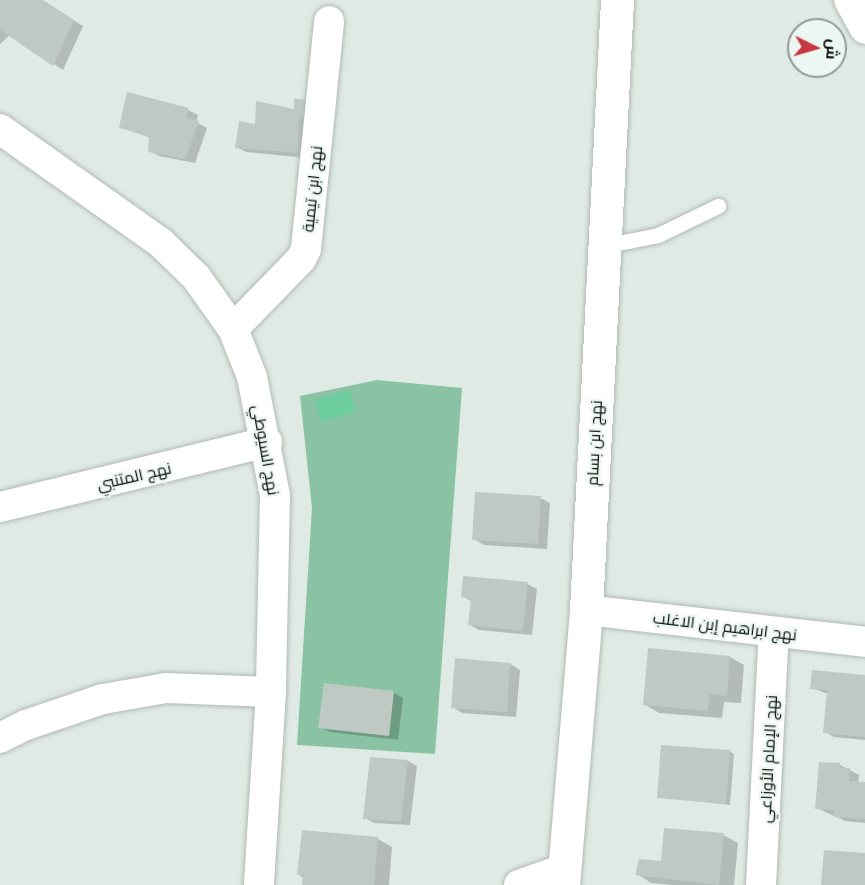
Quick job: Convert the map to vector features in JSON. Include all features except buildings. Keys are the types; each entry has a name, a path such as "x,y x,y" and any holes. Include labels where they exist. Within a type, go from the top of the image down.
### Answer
{"street":[{"name":"نهج ابن بسام","path":"563,877 585,610 617,0"},
{"path":"849,0 865,29"},
{"name":"نهج ابن تيمية","path":"233,329 301,259 306,249 329,21"},
{"name":"نهج السيوطي","path":"0,129 161,243 196,277 233,329 252,377 267,442 275,495 271,692 259,885"},
{"name":"نهج المتنبي","path":"1,505 267,442"},
{"name":"نهج ابراهيم إبن الاغلب","path":"585,610 865,642"},
{"name":"نهج الإمام الأوزاعي","path":"761,885 774,632"},
{"path":"0,738 26,725 103,699 166,688 271,692"},
{"path":"519,885 563,877"}],"lane":[{"path":"603,246 657,235 718,206"}],"shaded area":[{"path":"377,380 462,388 435,754 297,745 312,508 300,396"},
{"path":"350,390 355,412 321,422 315,400"}]}
